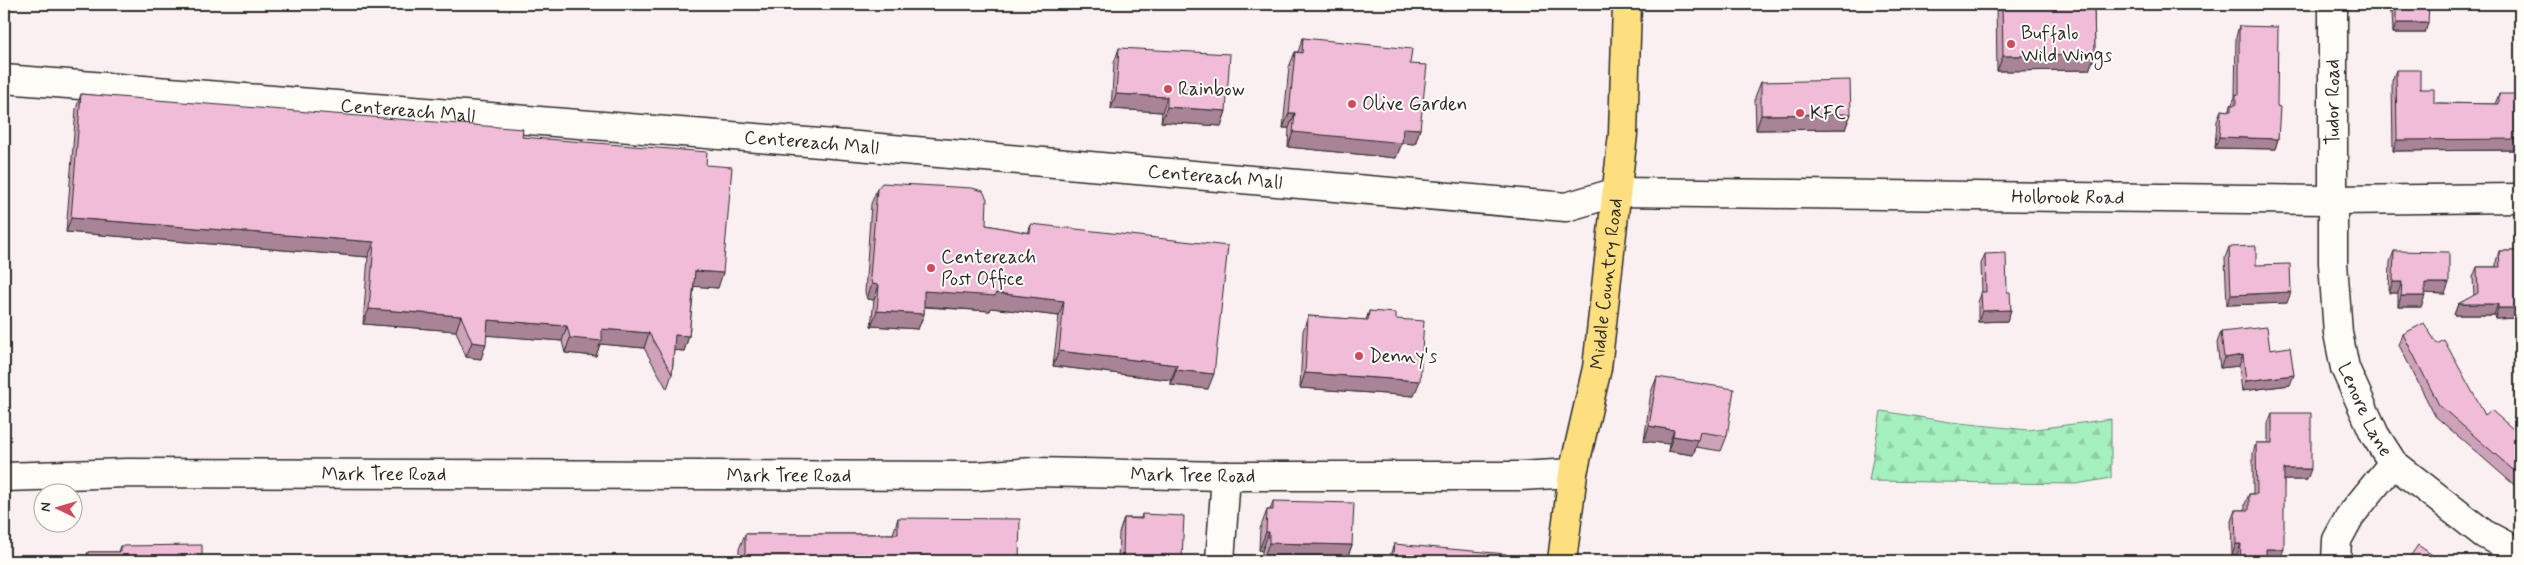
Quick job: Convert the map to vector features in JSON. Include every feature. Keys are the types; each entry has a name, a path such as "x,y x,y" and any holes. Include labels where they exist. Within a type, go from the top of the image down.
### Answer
{"main road":[{"name":"Middle Country Road","path":"1562,561 1573,473 1597,368 1624,134 1627,4"}],"street":[{"name":"Tudor Road","path":"2333,4 2333,200"},
{"name":"Centereach Mall","path":"4,79 846,145 1566,207 1617,192"},
{"name":"Holbrook Road","path":"1617,192 2333,200 2520,198"},
{"name":"Lenore Lane","path":"2333,200 2335,297 2338,333 2345,368 2375,434 2393,463 2484,534 2520,553"},
{"path":"2336,561 2337,540 2350,516 2393,463"},
{"name":"Mark Tree Road","path":"4,477 127,473 976,476 1034,472 1226,476 1520,476 1573,473"},
{"path":"1220,561 1226,476"}],"green space":[{"path":"1881,411 1950,422 2028,430 2111,419 2111,478 2076,484 1869,481"}],"building":[{"path":"2002,4 2094,4 2095,55 2003,56"},
{"path":"2396,4 2429,4 2428,23 2396,23"},
{"path":"2239,26 2278,27 2277,106 2280,107 2278,139 2219,137 2221,110 2231,111 2231,105 2236,105 2236,94 2239,95"},
{"name":"Olive Garden","path":"1303,38 1412,49 1410,64 1427,65 1420,129 1403,128 1402,143 1293,132 1295,113 1289,113 1295,52 1302,53"},
{"name":"Rainbow","path":"1119,48 1230,54 1226,111 1167,107 1167,97 1116,94"},
{"path":"2396,70 2420,70 2420,89 2434,89 2434,103 2499,104 2499,94 2518,94 2517,103 2520,103 2519,139 2397,140"},
{"path":"1850,80 1851,114 1761,115 1761,82"},
{"path":"81,94 523,129 522,137 707,152 706,165 732,167 723,273 695,271 689,336 675,335 672,374 649,333 602,329 602,341 570,338 567,326 488,320 486,344 472,342 461,316 369,309 374,242 71,218"},
{"path":"882,183 972,188 983,191 987,199 986,225 1030,233 1031,224 1228,246 1214,374 1176,370 1177,365 1059,351 1064,301 996,293 995,296 924,291 924,314 877,311 879,285 872,284 870,277 877,189"},
{"path":"2256,246 2256,265 2290,264 2291,292 2231,295 2229,247"},
{"path":"2394,251 2449,252 2449,283 2425,283 2425,296 2401,296 2402,282 2393,282"},
{"path":"2499,251 2520,251 2520,308 2498,308 2498,304 2458,304 2478,293 2477,267 2500,267"},
{"path":"2006,253 2007,292 2010,292 2011,310 1982,311 1981,292 1986,292 1985,254"},
{"name":"Denny's","path":"1369,311 1396,313 1396,319 1424,321 1420,381 1305,373 1308,316 1368,320"},
{"path":"2424,323 2437,344 2444,340 2485,415 2491,410 2520,435 2520,476 2439,405 2403,334"},
{"path":"2267,327 2270,350 2290,347 2294,375 2246,381 2243,355 2224,358 2221,332"},
{"path":"1657,377 1734,389 1727,436 1700,432 1698,440 1673,436 1674,430 1649,426"},
{"path":"2272,413 2311,413 2311,469 2284,469 2284,549 2266,549 2266,561 2240,561 2241,544 2236,544 2235,510 2249,510 2249,494 2257,494 2256,443 2272,443"},
{"path":"1273,501 1354,503 1352,545 1269,543 1269,532 1266,532 1267,510 1273,510"},
{"path":"1142,514 1184,516 1182,559 1123,559 1124,518 1142,519"},
{"path":"898,518 1020,519 1019,561 745,561 745,534 898,534"},
{"path":"1394,544 1506,554 1505,561 1392,561"},
{"path":"202,545 202,561 88,561 88,552 120,552 120,546"},
{"path":"2418,545 2441,561 2407,561"}],"place":[{"name":"Buffalo Wild Wings","path":"2011,44"},
{"name":"Rainbow","path":"1168,89"},
{"name":"Olive Garden","path":"1352,104"},
{"name":"KFC","path":"1800,113"},
{"name":"Centereach Post Office","path":"931,268"},
{"name":"Denny's","path":"1359,356"}]}
